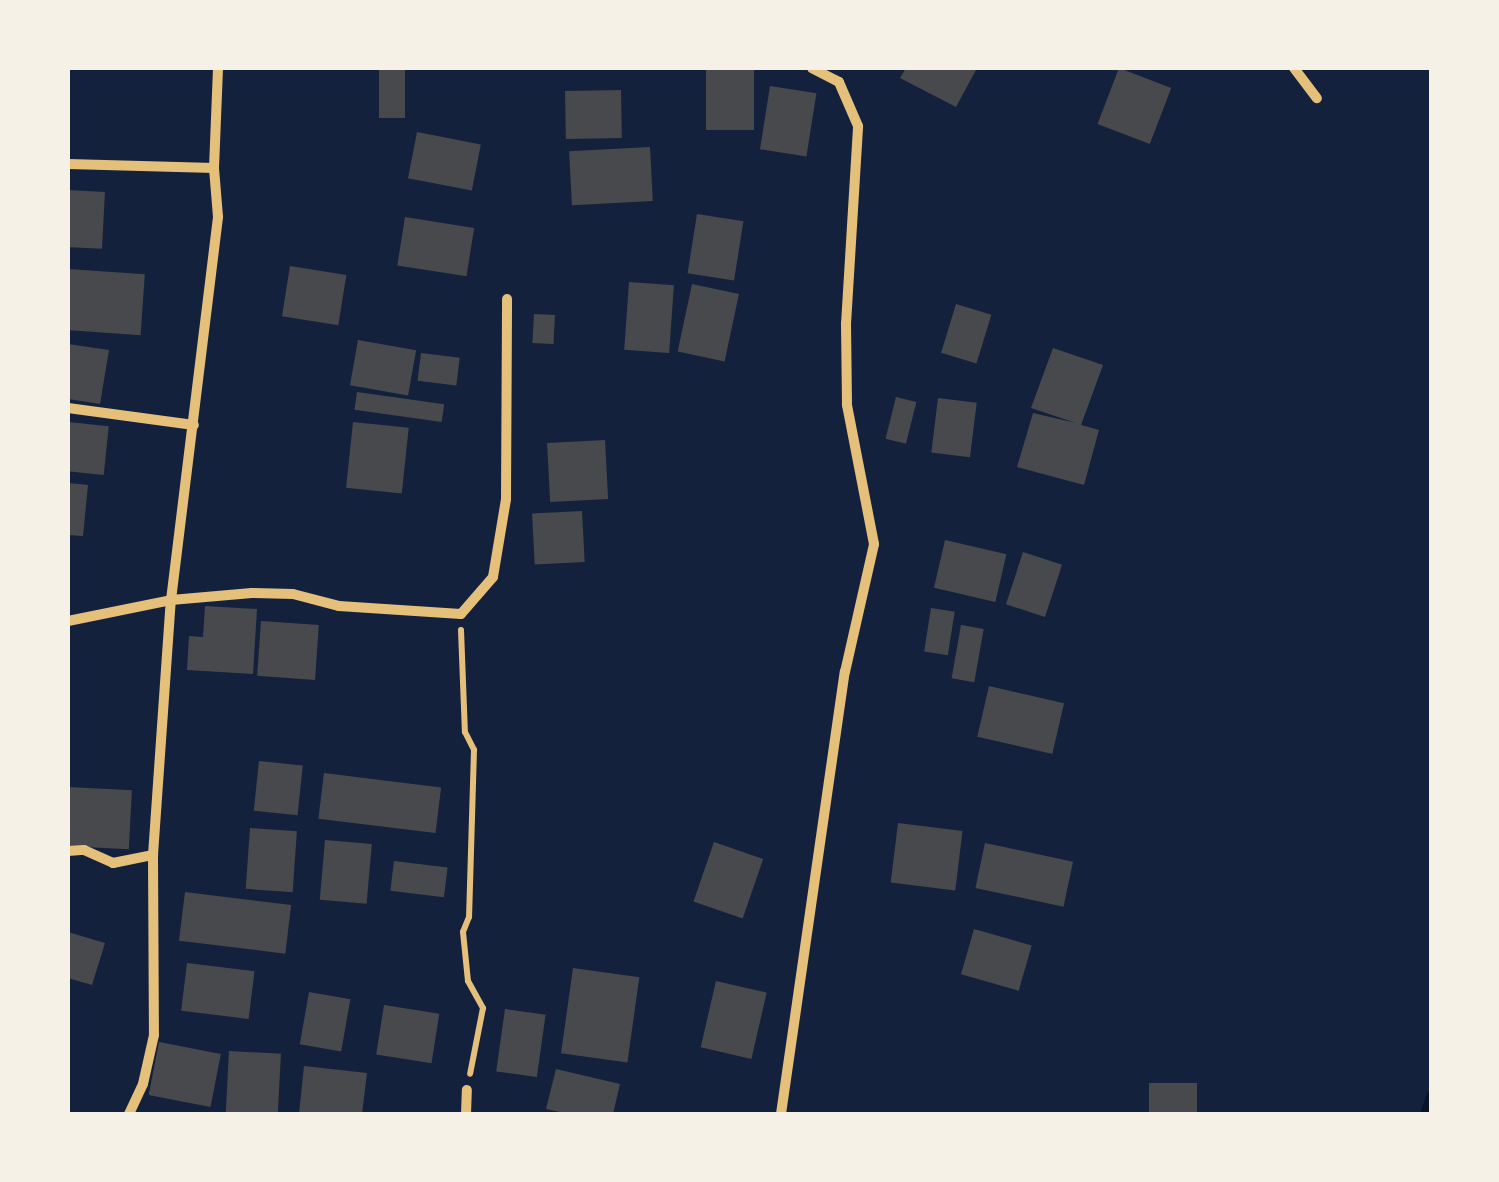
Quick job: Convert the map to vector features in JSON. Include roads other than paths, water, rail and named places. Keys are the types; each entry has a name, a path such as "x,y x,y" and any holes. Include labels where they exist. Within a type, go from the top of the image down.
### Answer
{"street":[{"path":"129,1114 142,1084 154,1036 152,855 166,719 171,600 218,217 214,168 218,68"},
{"path":"781,1114 845,672 874,544 847,405 846,324 858,126 839,82 812,68"},
{"path":"1294,68 1317,98"},
{"path":"68,164 214,168"},
{"path":"68,621 171,600 292,594 338,606 461,614 493,577 506,499 507,300"},
{"path":"68,408 194,425"},
{"path":"68,851 84,850 113,863 152,855"},
{"path":"466,1114 467,1090"}],"waterway":[{"path":"1425,1114 1432,1095"}]}
